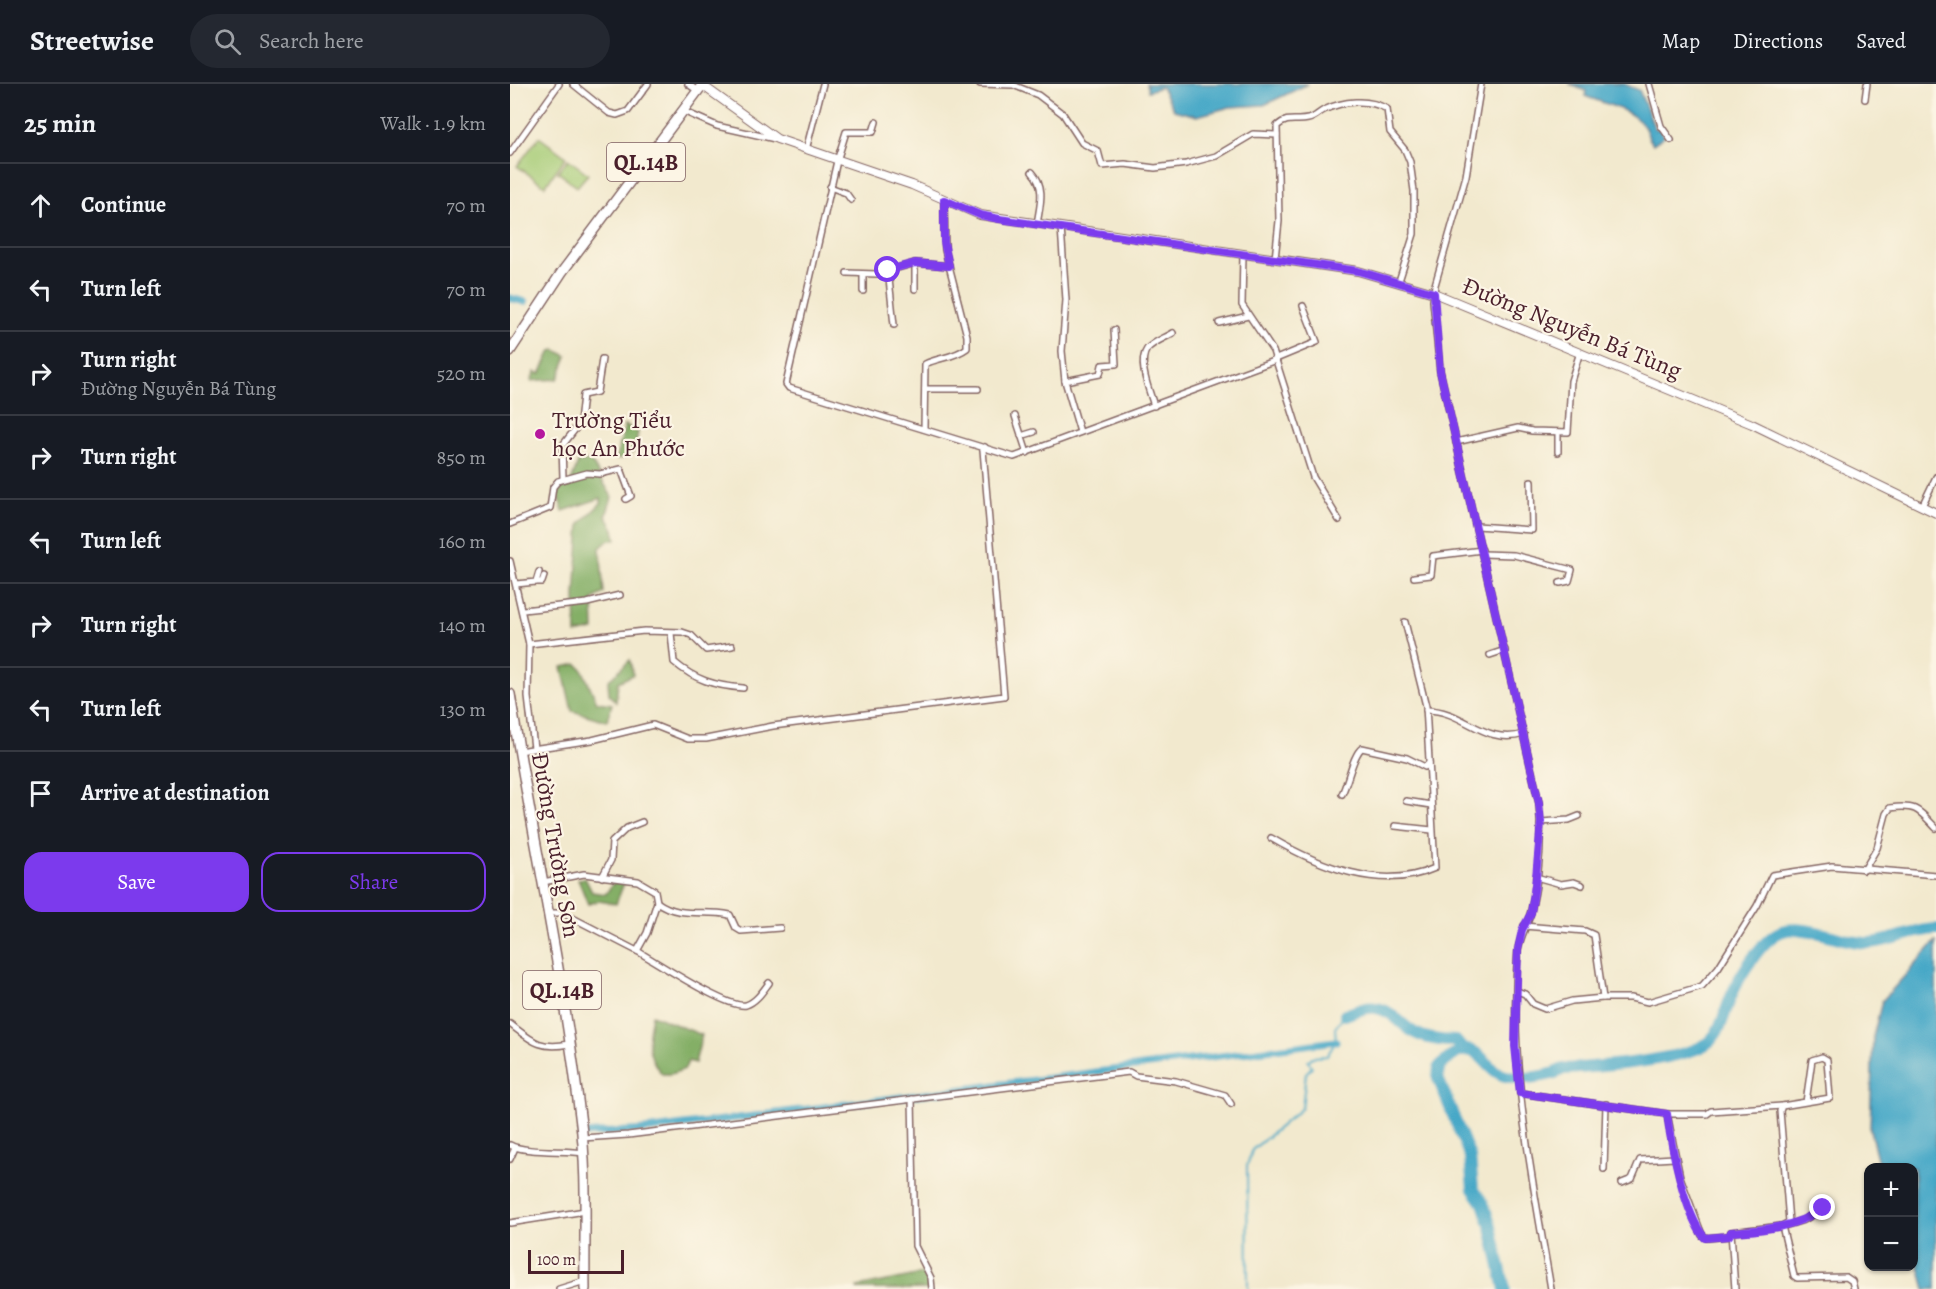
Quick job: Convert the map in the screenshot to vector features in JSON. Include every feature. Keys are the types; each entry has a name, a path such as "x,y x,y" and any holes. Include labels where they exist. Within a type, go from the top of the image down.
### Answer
{"highway":[{"name":"QL.14B","path":"510,351 562,272 701,87"},
{"name":"Đường Trường Sơn","path":"510,694 548,912 584,1152 585,1285"}],"main road":[{"name":"Đường Nguyễn Bá Tùng","path":"701,87 777,139 887,176 980,215 1358,271 1434,293 1752,424 1936,513"}],"street":[{"path":"510,153 559,84"},
{"path":"573,84 609,113 616,115 628,111 648,84"},
{"path":"688,84 701,87"},
{"path":"806,150 822,84"},
{"path":"980,84 1020,87 1054,105 1082,142 1098,151 1102,166 1125,164 1163,168 1186,164 1216,156 1253,135 1277,135"},
{"path":"1481,84 1466,176 1434,293 1440,371 1524,734 1541,822 1531,913 1524,926 1518,949 1515,1046 1519,1090 1551,1289"},
{"path":"1649,84 1661,126 1671,140"},
{"path":"1864,99 1867,84"},
{"path":"1275,259 1279,221 1277,126 1281,122 1311,119 1326,109 1350,101 1377,105 1387,110 1390,132 1405,150 1410,162 1414,191 1414,234 1399,281"},
{"path":"683,111 717,126 777,139"},
{"path":"876,122 873,132 846,132 830,187 786,387 1014,457 1276,360 1317,342 1303,306"},
{"path":"1032,172 1041,188 1037,224"},
{"path":"830,187 846,193 851,200"},
{"path":"924,429 925,364 940,357 956,357 967,348 944,242 944,200"},
{"path":"1061,227 1066,300 1062,345 1065,381 1080,432"},
{"path":"1243,254 1240,292 1248,316 1273,351 1313,477 1339,520"},
{"path":"847,273 877,274 915,263 949,266"},
{"path":"915,263 915,288"},
{"path":"888,270 894,325"},
{"path":"863,274 863,291"},
{"path":"1219,323 1248,316"},
{"path":"1065,381 1100,374 1102,366 1116,364 1114,330"},
{"path":"1154,406 1144,365 1144,355 1151,345 1173,333"},
{"path":"1456,442 1518,428 1568,432 1570,381 1582,353"},
{"path":"563,478 562,446 580,423 583,395 597,392 602,359"},
{"path":"924,388 978,389"},
{"path":"1015,416 1027,453"},
{"path":"1021,436 1034,432"},
{"path":"1558,432 1558,452"},
{"path":"519,751 592,740 653,725 688,739 706,739 773,726 1004,696 983,450 986,447"},
{"path":"510,524 550,508 553,487 563,478 621,469 631,496 627,499"},
{"path":"1922,506 1936,477"},
{"path":"1477,526 1532,530 1531,481"},
{"path":"1414,577 1431,575 1433,556 1483,552 1514,555 1572,570 1569,581 1560,583"},
{"path":"510,561 529,644 528,697 534,748"},
{"path":"516,584 542,582 542,574"},
{"path":"523,610 587,603 620,595"},
{"path":"1271,838 1309,859 1349,872 1400,878 1435,868 1426,710 1405,622"},
{"path":"529,644 644,631 688,633 706,650 732,645"},
{"path":"670,633 674,662 686,673 700,681 743,688"},
{"path":"1490,655 1505,650"},
{"path":"1426,710 1450,714 1492,736 1512,737 1524,734"},
{"path":"1342,794 1349,780 1356,752 1362,748 1407,758 1425,767 1429,763"},
{"path":"1406,801 1431,805"},
{"path":"1864,870 1877,848 1886,814 1890,808 1909,806 1918,809 1936,828"},
{"path":"1541,822 1569,820 1580,816"},
{"path":"602,877 611,860 612,842 627,828 642,822"},
{"path":"1395,826 1432,830"},
{"path":"1518,991 1533,1004 1545,1009 1572,1001 1603,998 1631,998 1648,1002 1702,986 1718,968 1757,906 1772,875 1815,867 1936,875"},
{"path":"543,882 572,874 642,883 656,893 657,902 647,933 637,951"},
{"path":"1536,877 1561,884 1574,882 1582,885"},
{"path":"657,902 685,913 728,914 736,928 741,931 780,928"},
{"path":"548,912 563,913 735,1004 744,1005 753,1002 769,983"},
{"path":"1524,926 1592,933 1597,946 1603,998"},
{"path":"510,1025 541,1045 550,1048 569,1044"},
{"path":"1519,1090 1667,1114 1707,1114 1711,1111 1782,1106 1806,1102 1830,1098 1827,1060 1822,1057 1812,1060 1806,1102"},
{"path":"582,1138 628,1135 1129,1072 1136,1076 1176,1082 1225,1095 1231,1104"},
{"path":"912,1099 915,1246 931,1278 932,1289"},
{"path":"1604,1169 1606,1104"},
{"path":"1782,1106 1780,1111 1790,1218 1784,1226 1794,1276 1797,1278 1846,1277 1852,1281 1854,1289"},
{"path":"1667,1114 1674,1158 1702,1234 1707,1238 1729,1236 1731,1232 1784,1226 1804,1220 1823,1208"},
{"path":"510,1159 513,1146 584,1152"},
{"path":"1622,1183 1632,1179 1640,1160 1674,1158"},
{"path":"510,1223 585,1211"},
{"path":"1729,1236 1735,1269 1735,1289"},
{"path":"559,1289 585,1285"}],"green space":[{"path":"539,137 566,157 545,186 517,166"},
{"path":"568,159 588,174 577,187 558,172"},
{"path":"556,350 567,356 558,379 531,381 535,372 540,374 551,351"},
{"path":"625,425 638,432 635,450 625,458 616,459"},
{"path":"591,461 612,497 606,516 614,529 616,540 609,540 600,548 604,593 593,599 594,630 576,634 575,595 580,524 601,503 601,498 563,511 556,490 570,485 578,462"},
{"path":"630,660 633,675 618,682 616,702 609,694 608,681"},
{"path":"577,664 582,669 597,702 612,704 607,721 572,711 562,667"},
{"path":"585,878 592,892 606,894 614,881 624,883 616,904 599,901 588,904 578,879"},
{"path":"652,1015 702,1035 695,1063 688,1061 685,1069 671,1074 662,1074 650,1053 649,1031"},
{"path":"927,1273 929,1289 857,1289 857,1287"}],"water":[{"path":"1146,84 1308,84 1264,105 1230,107 1197,116 1174,110 1161,87 1148,91"},
{"path":"1569,84 1624,84 1639,90 1655,129 1660,129 1664,136 1653,144 1644,126 1630,114 1585,96 1586,91"},
{"path":"1936,941 1936,1289 1925,1289 1918,1263 1918,1163 1878,1163 1870,1130 1873,1037 1882,1001"}],"waterway":[{"path":"510,298 525,302"},
{"path":"1505,1289 1491,1227 1483,1203 1473,1189 1470,1157 1438,1078 1439,1067 1448,1059 1463,1050 1471,1051 1500,1074 1523,1078 1549,1075 1563,1069 1640,1062 1682,1054 1710,1041 1721,1024 1730,998 1746,968 1766,942 1780,932 1799,929 1855,942 1873,943 1936,929"},
{"path":"1345,1015 1368,1008 1382,1009 1415,1033 1430,1039 1456,1041 1464,1051"},
{"path":"1248,1289 1247,1166 1252,1150 1302,1108 1306,1073 1312,1067 1308,1061 1312,1057 1327,1056 1336,1041 1335,1028 1345,1015"},
{"path":"582,1134 645,1130 1336,1041"}],"place":[{"name":"Trường Tiểu học An Phước","path":"540,434"}],"route":[{"path":"888,270 915,263 935,267 949,266 944,242 944,200 980,215 999,219 1358,271 1434,293 1440,371 1539,803 1541,822 1531,913 1522,930 1518,949 1515,1046 1520,1093 1667,1114 1674,1158 1693,1214 1705,1238 1729,1236 1731,1232 1786,1225 1804,1220 1823,1208"}]}
